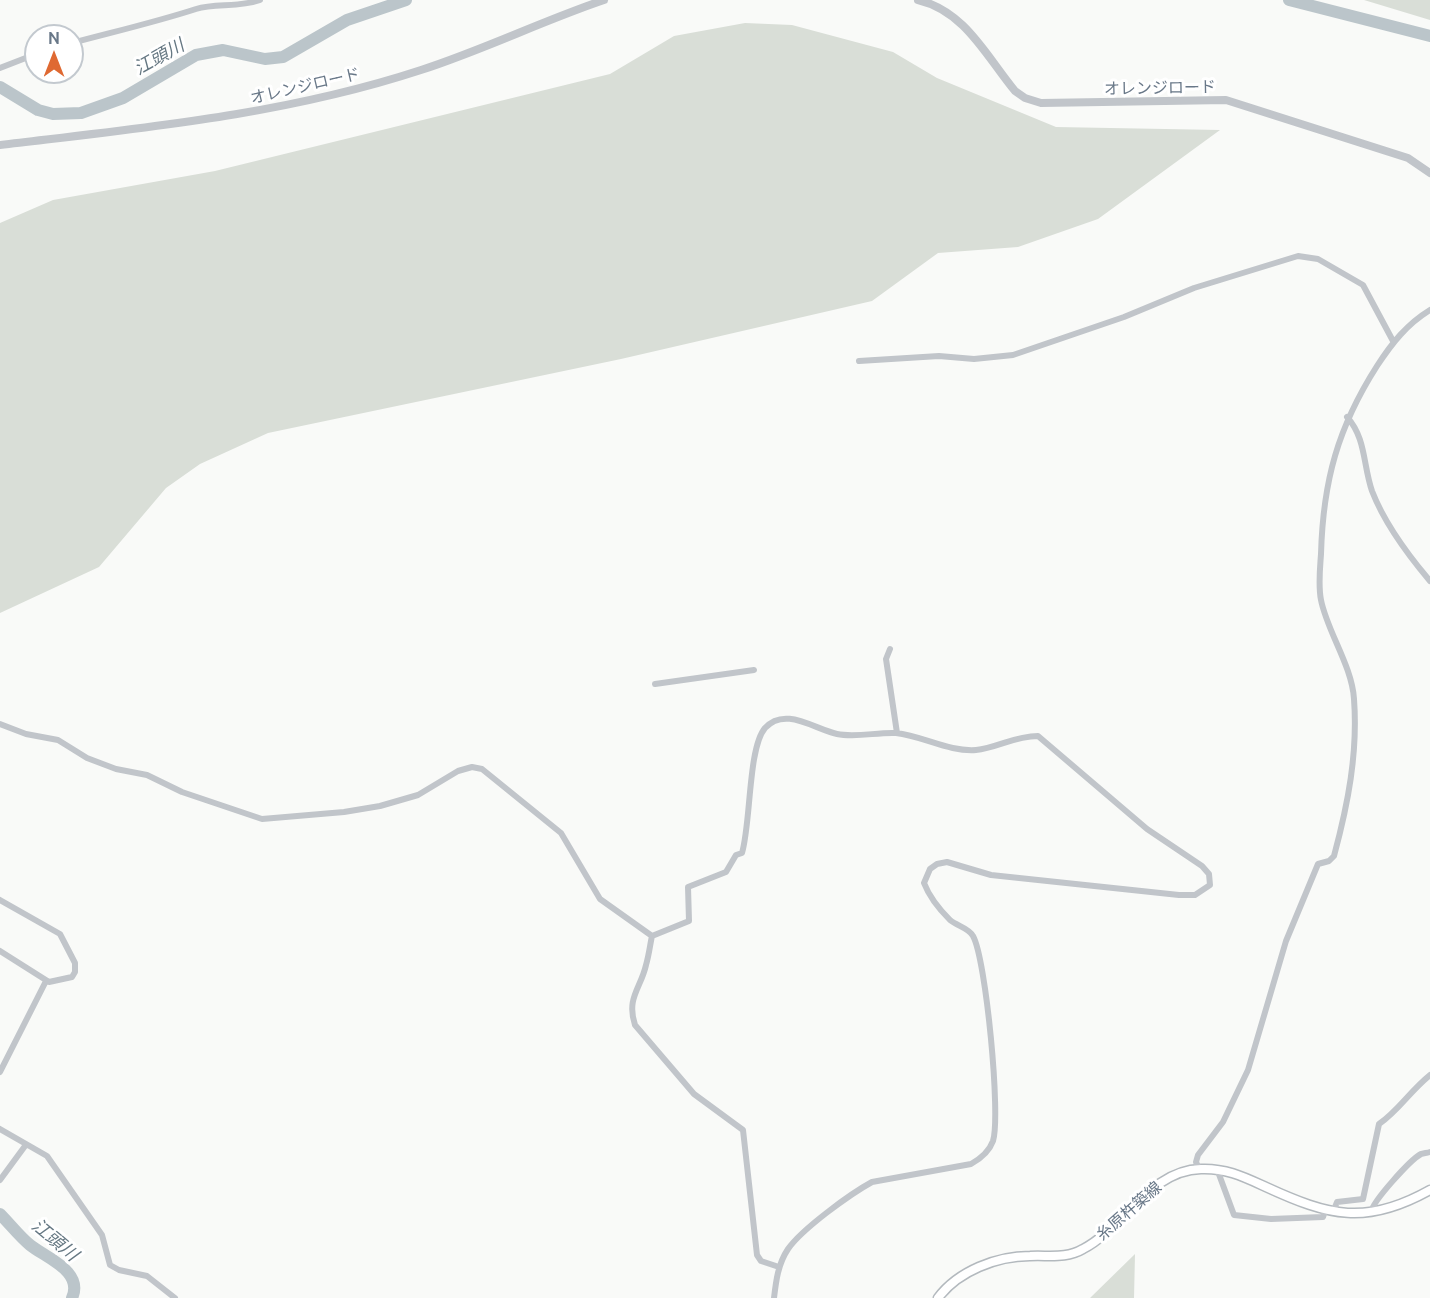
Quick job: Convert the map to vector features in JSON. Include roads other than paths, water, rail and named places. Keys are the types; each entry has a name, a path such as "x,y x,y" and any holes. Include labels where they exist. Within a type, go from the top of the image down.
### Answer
{"main road":[{"name":"糸原杵築線","path":"938,1298 946,1287 991,1262 1021,1256 1066,1256 1084,1249 1170,1177 1199,1169 1233,1172 1309,1207 1329,1212 1371,1212 1408,1202 1430,1190"}],"street":[{"path":"84,40 150,21 184,15 198,8 235,7 260,0"},
{"name":"オレンジロード","path":"0,145 150,128 292,105 422,70 604,0"},
{"name":"オレンジロード","path":"918,0 942,9 961,23 1015,91 1025,98 1041,103 1226,100 1408,158 1430,173"},
{"path":"0,68 24,59"},
{"path":"859,361 939,356 974,359 1012,355 1124,317 1194,288 1298,256 1318,259 1363,285 1393,341"},
{"path":"1199,1169 1196,1162 1198,1155 1223,1122 1248,1070 1260,1022 1286,941 1305,899 1313,871 1318,864 1329,861 1334,856 1351,788 1354,765 1354,696 1336,637 1321,601 1324,498 1347,417 1362,387 1393,341 1430,310"},
{"path":"1347,417 1357,428 1370,482 1380,508 1430,581"},
{"path":"890,649 886,659 897,720 897,734"},
{"path":"655,684 754,670"},
{"path":"652,936 689,921 688,887 726,872 736,855 742,853 747,836 756,749 765,728 789,717 838,734 897,734 957,748 977,750 1014,738 1038,736 1147,829 1202,866 1209,874 1210,885 1195,895 1179,895 991,875 947,862 930,869 924,883 927,892 951,921 972,934 979,953 991,1043 995,1124 993,1142 980,1159 971,1164 872,1182 858,1190 789,1248 779,1267 774,1298"},
{"path":"0,724 26,734 58,740 71,750 116,769 147,775 182,792 262,819 344,812 380,806 418,795 458,771 472,767 482,769 561,833 600,899 652,936"},
{"path":"0,900 60,934 67,945 75,963 74,976 58,981 46,981"},
{"path":"652,936 646,967 633,993 635,1025 694,1094 743,1130 757,1255 761,1261 779,1267"},
{"path":"0,951 41,975 46,981"},
{"path":"0,1072 46,981"},
{"path":"1217,1169 1234,1215 1271,1219 1323,1217 1337,1202 1363,1199 1379,1124 1393,1114 1410,1091 1430,1075"},
{"path":"0,1129 25,1146 47,1156 102,1235 110,1264 119,1270 147,1276 175,1298"},
{"path":"0,1180 25,1146"},
{"path":"1371,1212 1377,1198 1405,1169 1420,1155 1430,1152"}],"waterway":[{"name":"江頭川","path":"0,87 38,110 53,114 81,113 123,98 196,55 223,50 265,59 283,57 347,20 406,0"},
{"name":"江頭川","path":"1289,0 1430,36"},
{"name":"江頭川","path":"0,1214 30,1245 62,1266 73,1280 72,1298"}]}
